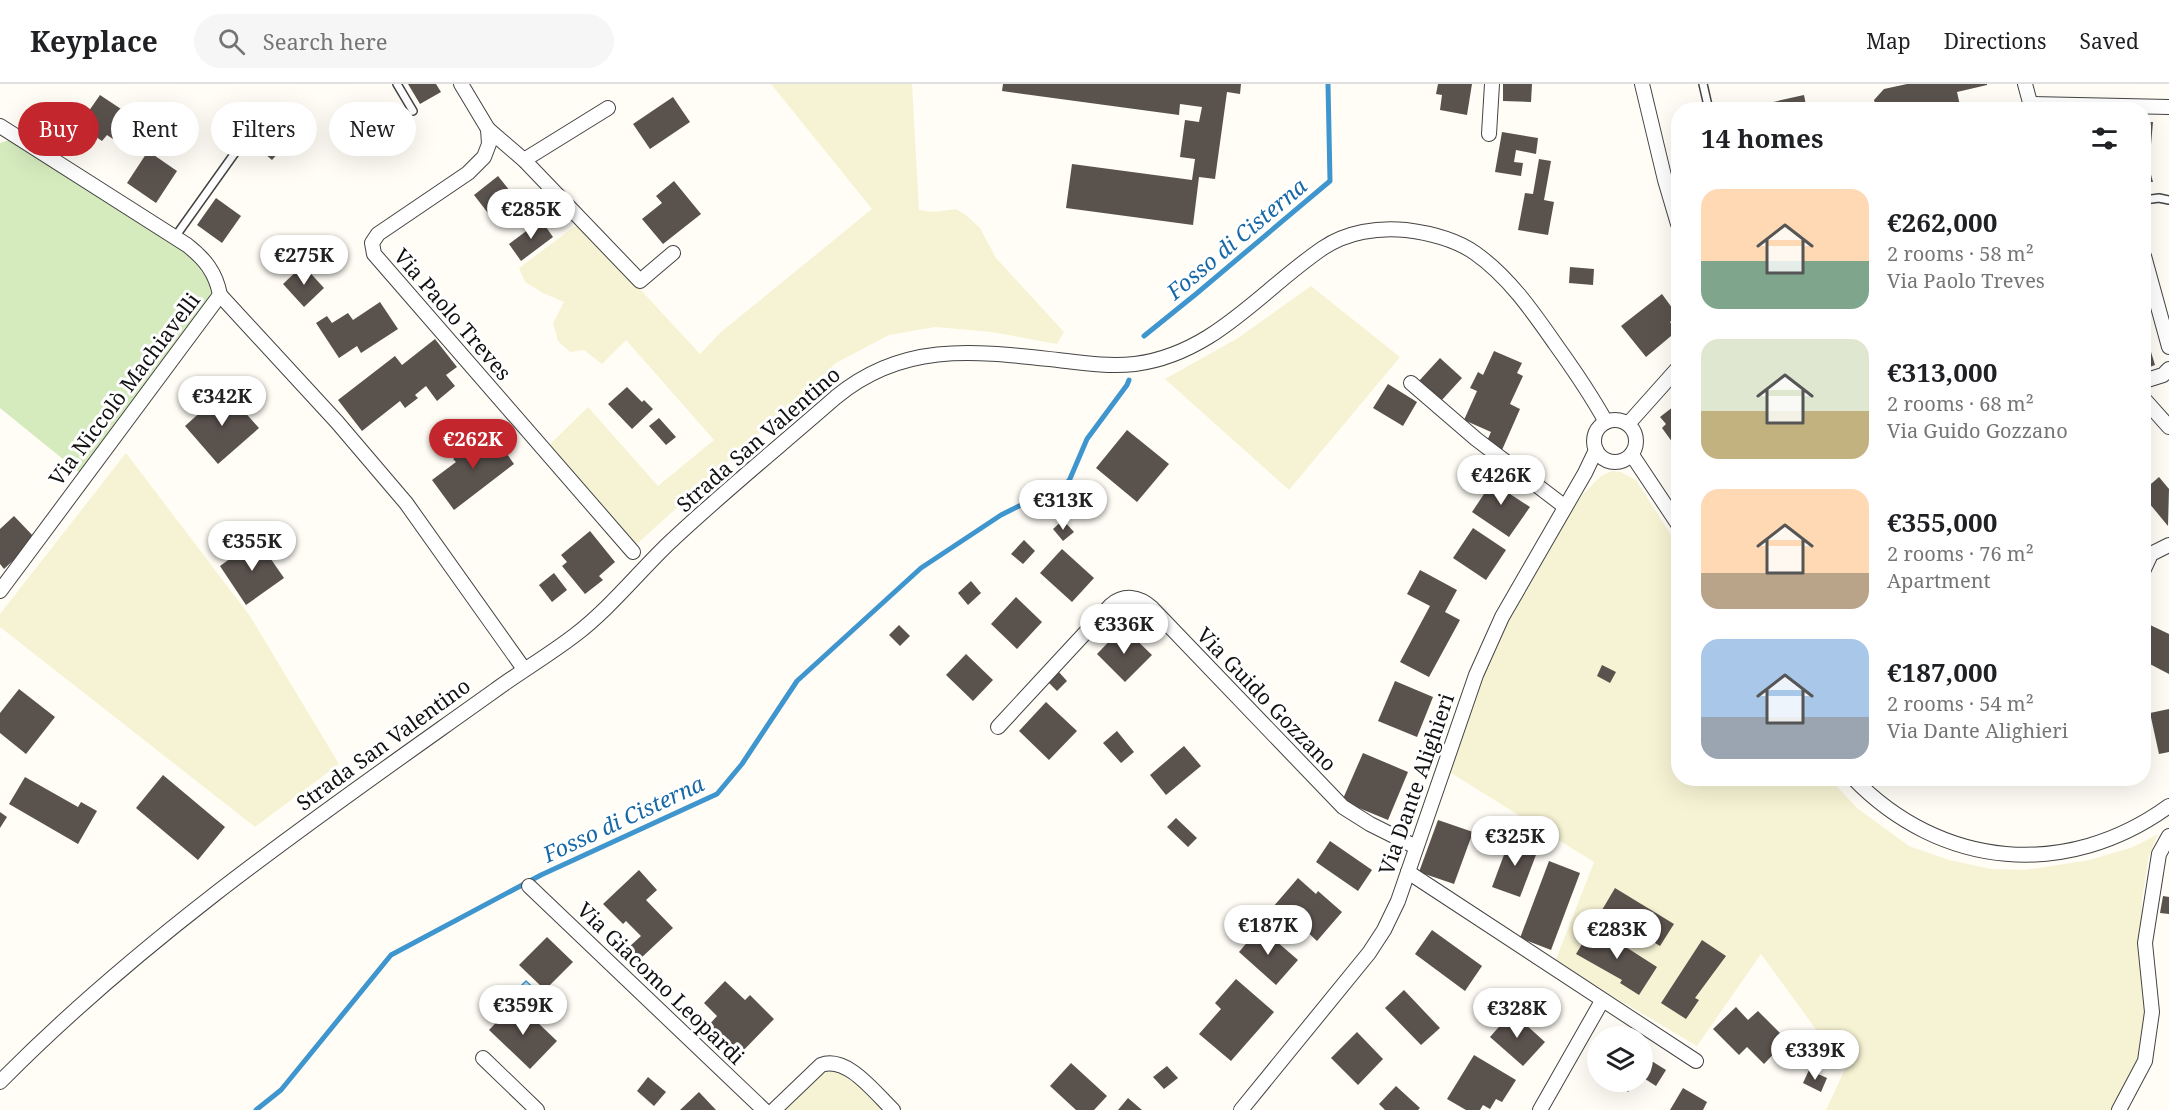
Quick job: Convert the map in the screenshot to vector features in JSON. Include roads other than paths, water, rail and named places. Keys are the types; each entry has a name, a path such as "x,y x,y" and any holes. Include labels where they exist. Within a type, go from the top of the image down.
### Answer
{"street":[{"path":"461,84 488,129 524,160 640,281 673,253"},
{"path":"1489,134 1492,84"},
{"path":"1642,84 1671,187"},
{"path":"2025,84 2028,102"},
{"path":"524,160 608,108"},
{"path":"2151,108 2169,108"},
{"name":"Via Niccolò Machiavelli","path":"0,126 175,237 206,261 216,278 220,295 0,591"},
{"name":"Via Paolo Treves","path":"488,129 489,144 479,163 468,173 378,234 372,243 374,254 633,552"},
{"name":"Strada San Valentino","path":"0,1082 83,1002 200,906 292,836 590,623 670,542 836,397 866,376 902,361 950,353 992,353 1092,364 1126,365 1161,358 1191,347 1219,331 1332,243 1372,230 1409,230 1448,239 1464,247 1500,275 1538,320 1592,396 1606,422"},
{"path":"2151,281 2169,346"},
{"path":"220,295 337,422 406,503 524,669"},
{"path":"2151,379 2163,375 2169,369"},
{"path":"1628,424 1671,376"},
{"path":"1411,383 1476,439 1564,506"},
{"path":"2151,407 2169,427"},
{"path":"1596,450 1606,461 1612,463 1620,462 1632,455 1635,448 1636,435 1628,424 1614,420 1606,422"},
{"name":"Via Dante Alighieri","path":"1241,1110 1374,947 1394,910 1484,654 1564,506 1585,474 1596,450 1594,437 1597,430 1606,422"},
{"path":"1632,455 1671,514"},
{"path":"2151,550 2169,546"},
{"name":"Via Guido Gozzano","path":"998,727 1111,605 1120,598 1137,598 1152,608 1338,803 1370,825 1416,847"},
{"path":"1861,786 1890,812 1920,830 1963,846 1999,854 2044,855 2098,844 2131,831 2169,806"},
{"path":"2119,1110 2145,1061 2152,1012 2145,943 2159,854 2169,836"},
{"path":"1408,872 1696,1061"},
{"name":"Via Giacomo Leopardi","path":"529,886 764,1110"},
{"path":"1540,1110 1602,1001"},
{"path":"483,1058 537,1110"},
{"path":"774,1110 821,1065 829,1062 849,1069 893,1110"}],"lane":[{"path":"397,84 408,102"},
{"path":"1703,84 1707,102"},
{"path":"175,237 233,156"},
{"path":"2151,200 2169,200"}],"water":[{"path":"526,981 542,996 533,1005 517,990"}],"waterway":[{"name":"Fosso di Cisterna","path":"1144,336 1330,181 1328,84"},
{"name":"Fosso di Cisterna","path":"256,1110 281,1090 391,955 541,875 717,794 742,764 797,681 921,568 1001,515 1069,481 1087,439 1129,380"}]}
